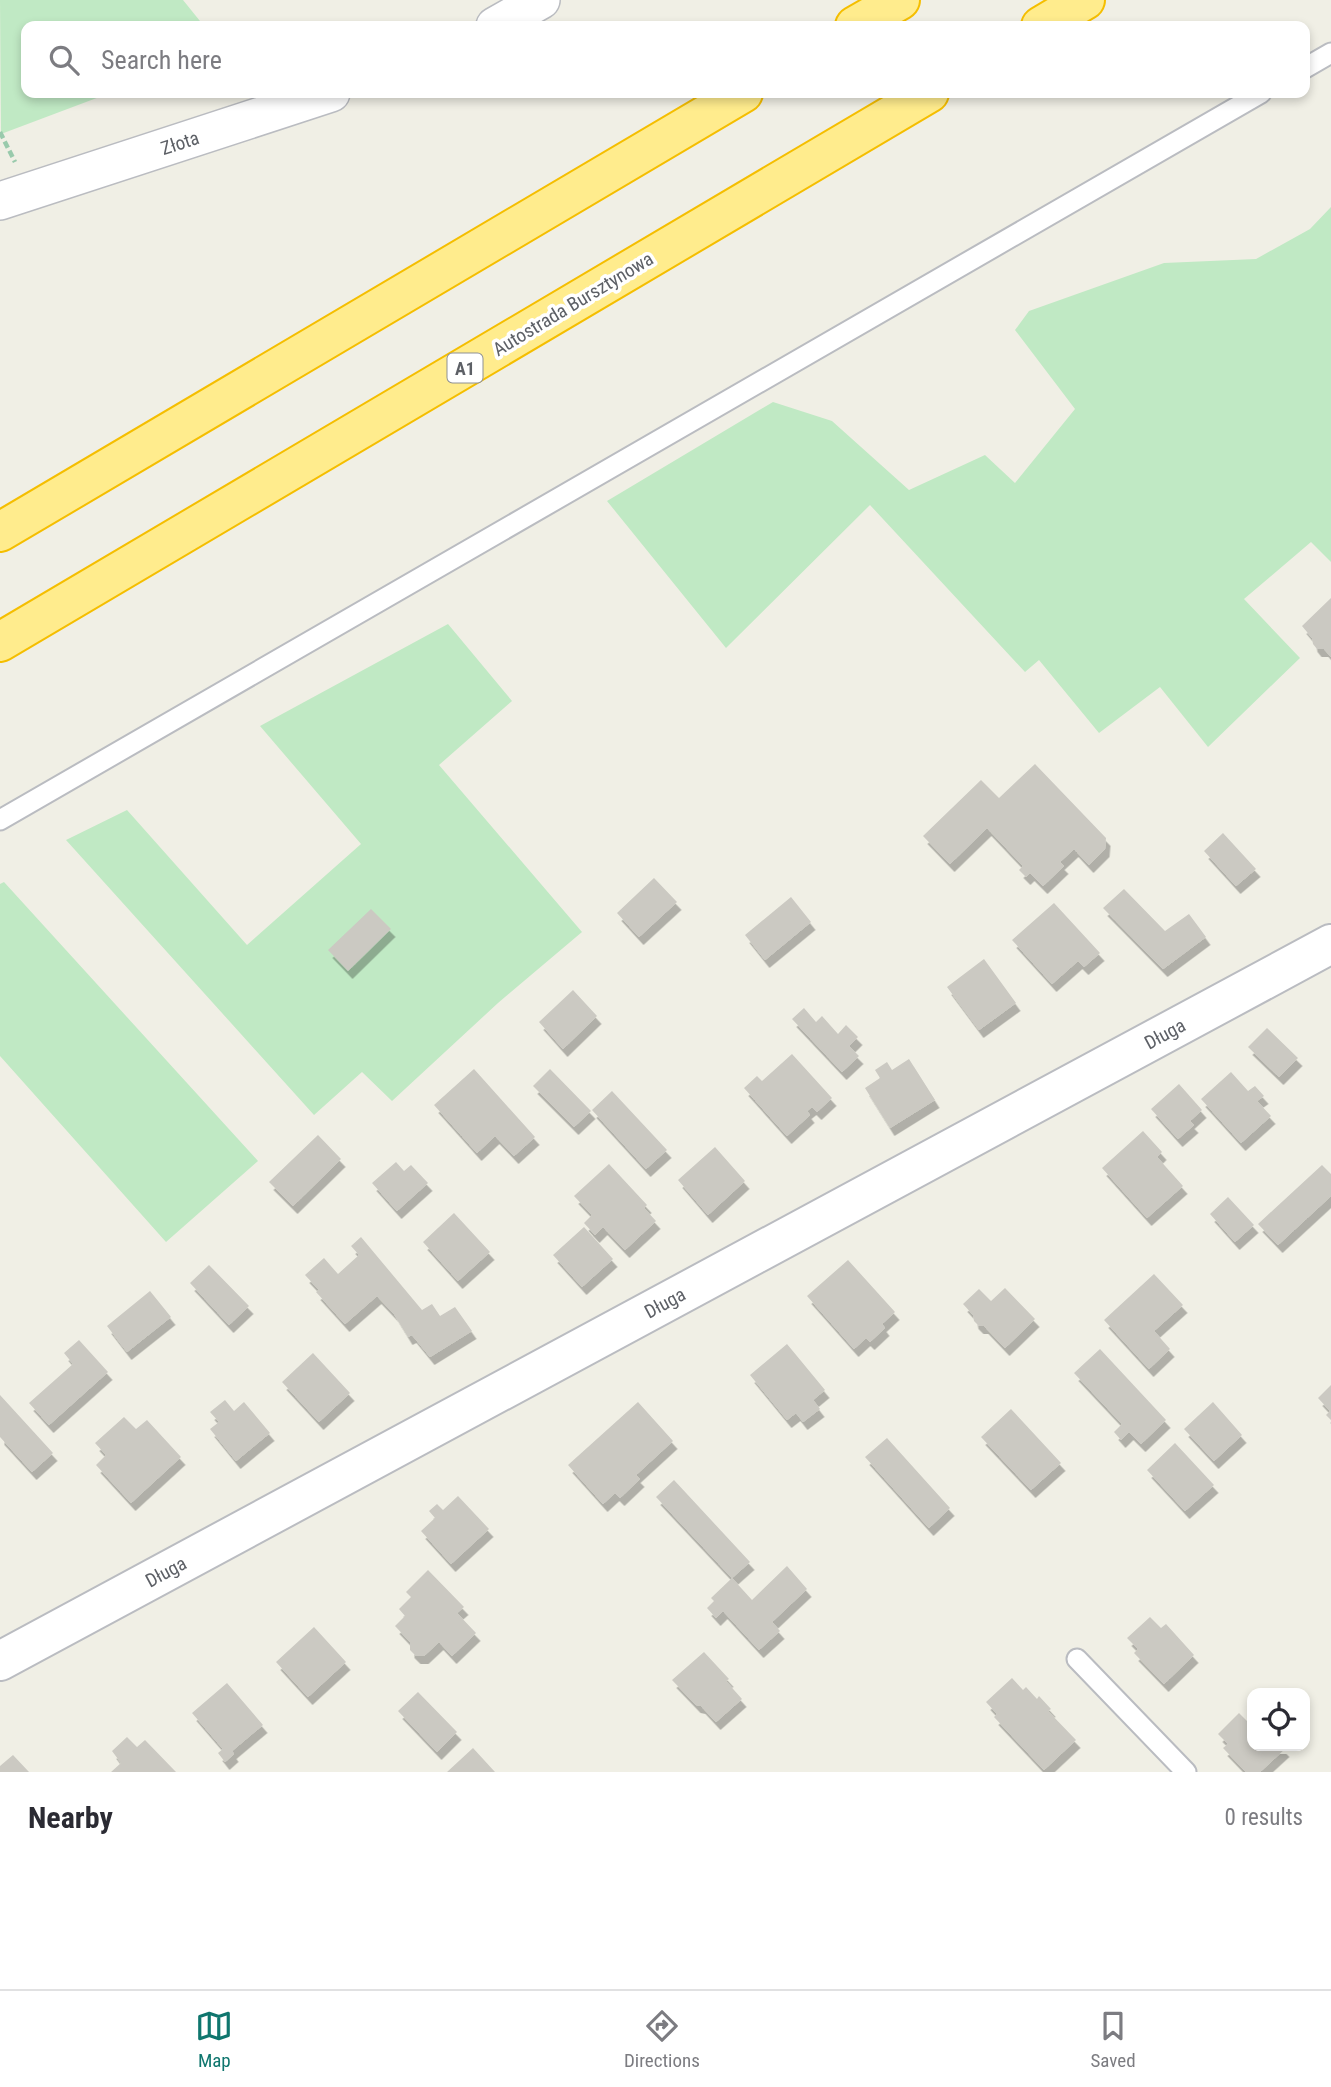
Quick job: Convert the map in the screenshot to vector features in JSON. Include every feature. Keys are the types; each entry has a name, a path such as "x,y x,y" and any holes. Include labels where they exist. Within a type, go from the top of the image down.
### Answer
{"highway":[{"path":"864,21 900,0"},
{"path":"1049,21 1085,0"},
{"path":"0,532 735,98"},
{"name":"Autostrada Bursztynowa","path":"0,642 921,98"}],"street":[{"path":"504,21 541,0"},
{"name":"Złota","path":"14,196 316,98"},
{"name":"Długa","path":"0,1661 1331,944"}],"lane":[{"path":"1310,65 1331,53"},
{"path":"0,820 1252,98"},
{"path":"1077,1658 1186,1772"}],"green space":[{"path":"0,0 183,0 200,21 21,21 21,98 97,98 1,134"},
{"path":"1331,207 1331,562 1311,542 1244,599 1300,658 1208,747 1160,687 1099,733 1039,660 1025,672 870,505 726,648 607,501 773,402 832,421 909,490 985,455 1015,483 1075,409 1015,330 1029,311 1164,263 1256,259 1310,229"},
{"path":"448,624 512,701 439,765 582,932 498,1003 392,1101 362,1072 314,1115 66,840 127,810 247,945 361,844 260,726"},
{"path":"4,882 258,1161 166,1242 0,1056 0,884"}],"building":[{"path":"1331,598 1331,657 1324,649 1317,649 1302,626"},
{"path":"1035,764 1106,838 1105,849 1089,865 1074,849 1060,862 1064,866 1043,886 1030,873 1026,877 1019,870 1023,866 987,828 950,864 923,836 981,780 999,798"},
{"path":"1223,833 1256,869 1236,886 1204,851"},
{"path":"654,878 677,902 639,937 617,913"},
{"path":"1124,889 1165,931 1189,914 1206,937 1163,969 1103,908"},
{"path":"791,897 811,922 765,960 745,935"},
{"path":"1054,903 1100,953 1084,967 1078,961 1052,984 1012,940"},
{"path":"371,909 391,929 348,971 328,950"},
{"path":"984,959 1016,1003 979,1030 947,987"},
{"path":"573,990 597,1016 563,1049 539,1022"},
{"path":"804,1008 816,1022 822,1016 838,1034 846,1025 858,1037 849,1046 859,1056 842,1072 792,1019"},
{"path":"1267,1028 1298,1058 1279,1077 1248,1047"},
{"path":"792,1054 832,1098 817,1112 812,1107 807,1111 810,1115 787,1136 744,1088 757,1076 762,1081"},
{"path":"909,1059 935,1100 890,1128 865,1088 880,1078 875,1070 887,1062 892,1070"},
{"path":"474,1069 535,1137 514,1156 495,1136 477,1153 434,1105"},
{"path":"550,1069 591,1111 574,1127 533,1086"},
{"path":"1231,1072 1248,1091 1255,1086 1264,1096 1257,1101 1271,1116 1241,1143 1201,1099"},
{"path":"1179,1084 1202,1110 1190,1121 1194,1125 1178,1139 1151,1109"},
{"path":"612,1091 667,1150 646,1169 592,1110"},
{"path":"1143,1131 1162,1152 1157,1157 1183,1186 1147,1218 1102,1168"},
{"path":"318,1135 341,1159 293,1206 269,1182"},
{"path":"715,1147 745,1181 708,1215 678,1180"},
{"path":"396,1162 404,1171 411,1165 428,1183 397,1211 372,1183"},
{"path":"609,1164 647,1205 644,1208 656,1221 625,1250 603,1227 595,1235 584,1223 592,1215 574,1196"},
{"path":"1322,1165 1331,1174 1331,1196 1278,1245 1258,1224"},
{"path":"1228,1197 1254,1225 1235,1242 1210,1214"},
{"path":"454,1213 490,1252 458,1281 423,1242"},
{"path":"584,1227 613,1259 582,1287 553,1255"},
{"path":"361,1237 422,1310 432,1304 440,1316 455,1307 472,1331 430,1357 412,1335 408,1337 394,1314 377,1296 345,1324 316,1292 319,1290 305,1275 324,1258 338,1274 359,1255 351,1246"},
{"path":"848,1260 895,1312 882,1324 885,1328 870,1342 866,1338 854,1349 807,1296"},
{"path":"209,1265 249,1306 229,1325 190,1283"},
{"path":"1154,1274 1183,1305 1154,1331 1170,1349 1149,1369 1104,1320"},
{"path":"1005,1288 1035,1319 1005,1348 984,1326 979,1326 974,1321 973,1315 963,1304 979,1289 991,1301"},
{"path":"150,1291 171,1317 127,1352 107,1326"},
{"path":"79,1340 108,1372 49,1425 29,1403 73,1364 64,1353"},
{"path":"787,1344 825,1390 813,1400 820,1409 803,1422 796,1413 787,1420 750,1375"},
{"path":"1100,1349 1166,1420 1141,1444 1129,1432 1121,1440 1114,1432 1122,1424 1074,1373"},
{"path":"313,1353 350,1393 319,1422 282,1382"},
{"path":"1331,1385 1331,1420 1326,1415 1330,1411 1318,1398"},
{"path":"0,1395 53,1453 32,1472 0,1437"},
{"path":"225,1400 234,1411 244,1402 270,1433 236,1461 210,1429 219,1422 210,1412"},
{"path":"638,1402 673,1441 636,1475 640,1479 620,1498 615,1493 603,1504 568,1465"},
{"path":"1213,1402 1242,1435 1214,1461 1184,1429"},
{"path":"1011,1409 1061,1463 1031,1490 981,1437"},
{"path":"124,1417 136,1429 147,1420 181,1457 131,1503 96,1465 106,1455 95,1443"},
{"path":"887,1438 950,1508 929,1528 865,1457"},
{"path":"1175,1443 1214,1485 1185,1511 1147,1470"},
{"path":"674,1480 750,1562 732,1578 656,1497"},
{"path":"458,1496 489,1529 451,1564 421,1531 435,1518 429,1511 437,1504 443,1510"},
{"path":"787,1566 807,1589 772,1622 780,1631 759,1650 723,1611 716,1618 707,1608 714,1601 711,1598 732,1578 752,1600"},
{"path":"428,1570 464,1607 457,1613 476,1633 452,1656 439,1642 424,1656 416,1656 410,1650 410,1642 395,1626 405,1616 399,1609 411,1597 406,1592"},
{"path":"1150,1617 1161,1628 1166,1624 1194,1655 1164,1684 1134,1653 1138,1649 1127,1638"},
{"path":"314,1627 346,1662 308,1697 276,1662"},
{"path":"704,1652 729,1679 726,1681 742,1699 716,1722 672,1680"},
{"path":"1012,1678 1023,1690 1026,1687 1037,1699 1039,1696 1051,1709 1048,1711 1076,1740 1044,1770 994,1717 997,1714 986,1702"},
{"path":"227,1683 263,1725 232,1751 234,1754 225,1762 218,1753 223,1749 192,1713"},
{"path":"418,1692 457,1732 437,1752 398,1711"},
{"path":"1239,1713 1247,1721 1247,1751 1283,1751 1260,1772 1246,1772 1223,1748 1228,1744 1218,1734"},
{"path":"127,1737 137,1747 145,1740 176,1772 111,1772 121,1763 112,1751"},
{"path":"473,1748 495,1772 447,1772"},
{"path":"13,1755 29,1772 0,1772 0,1766"}]}
